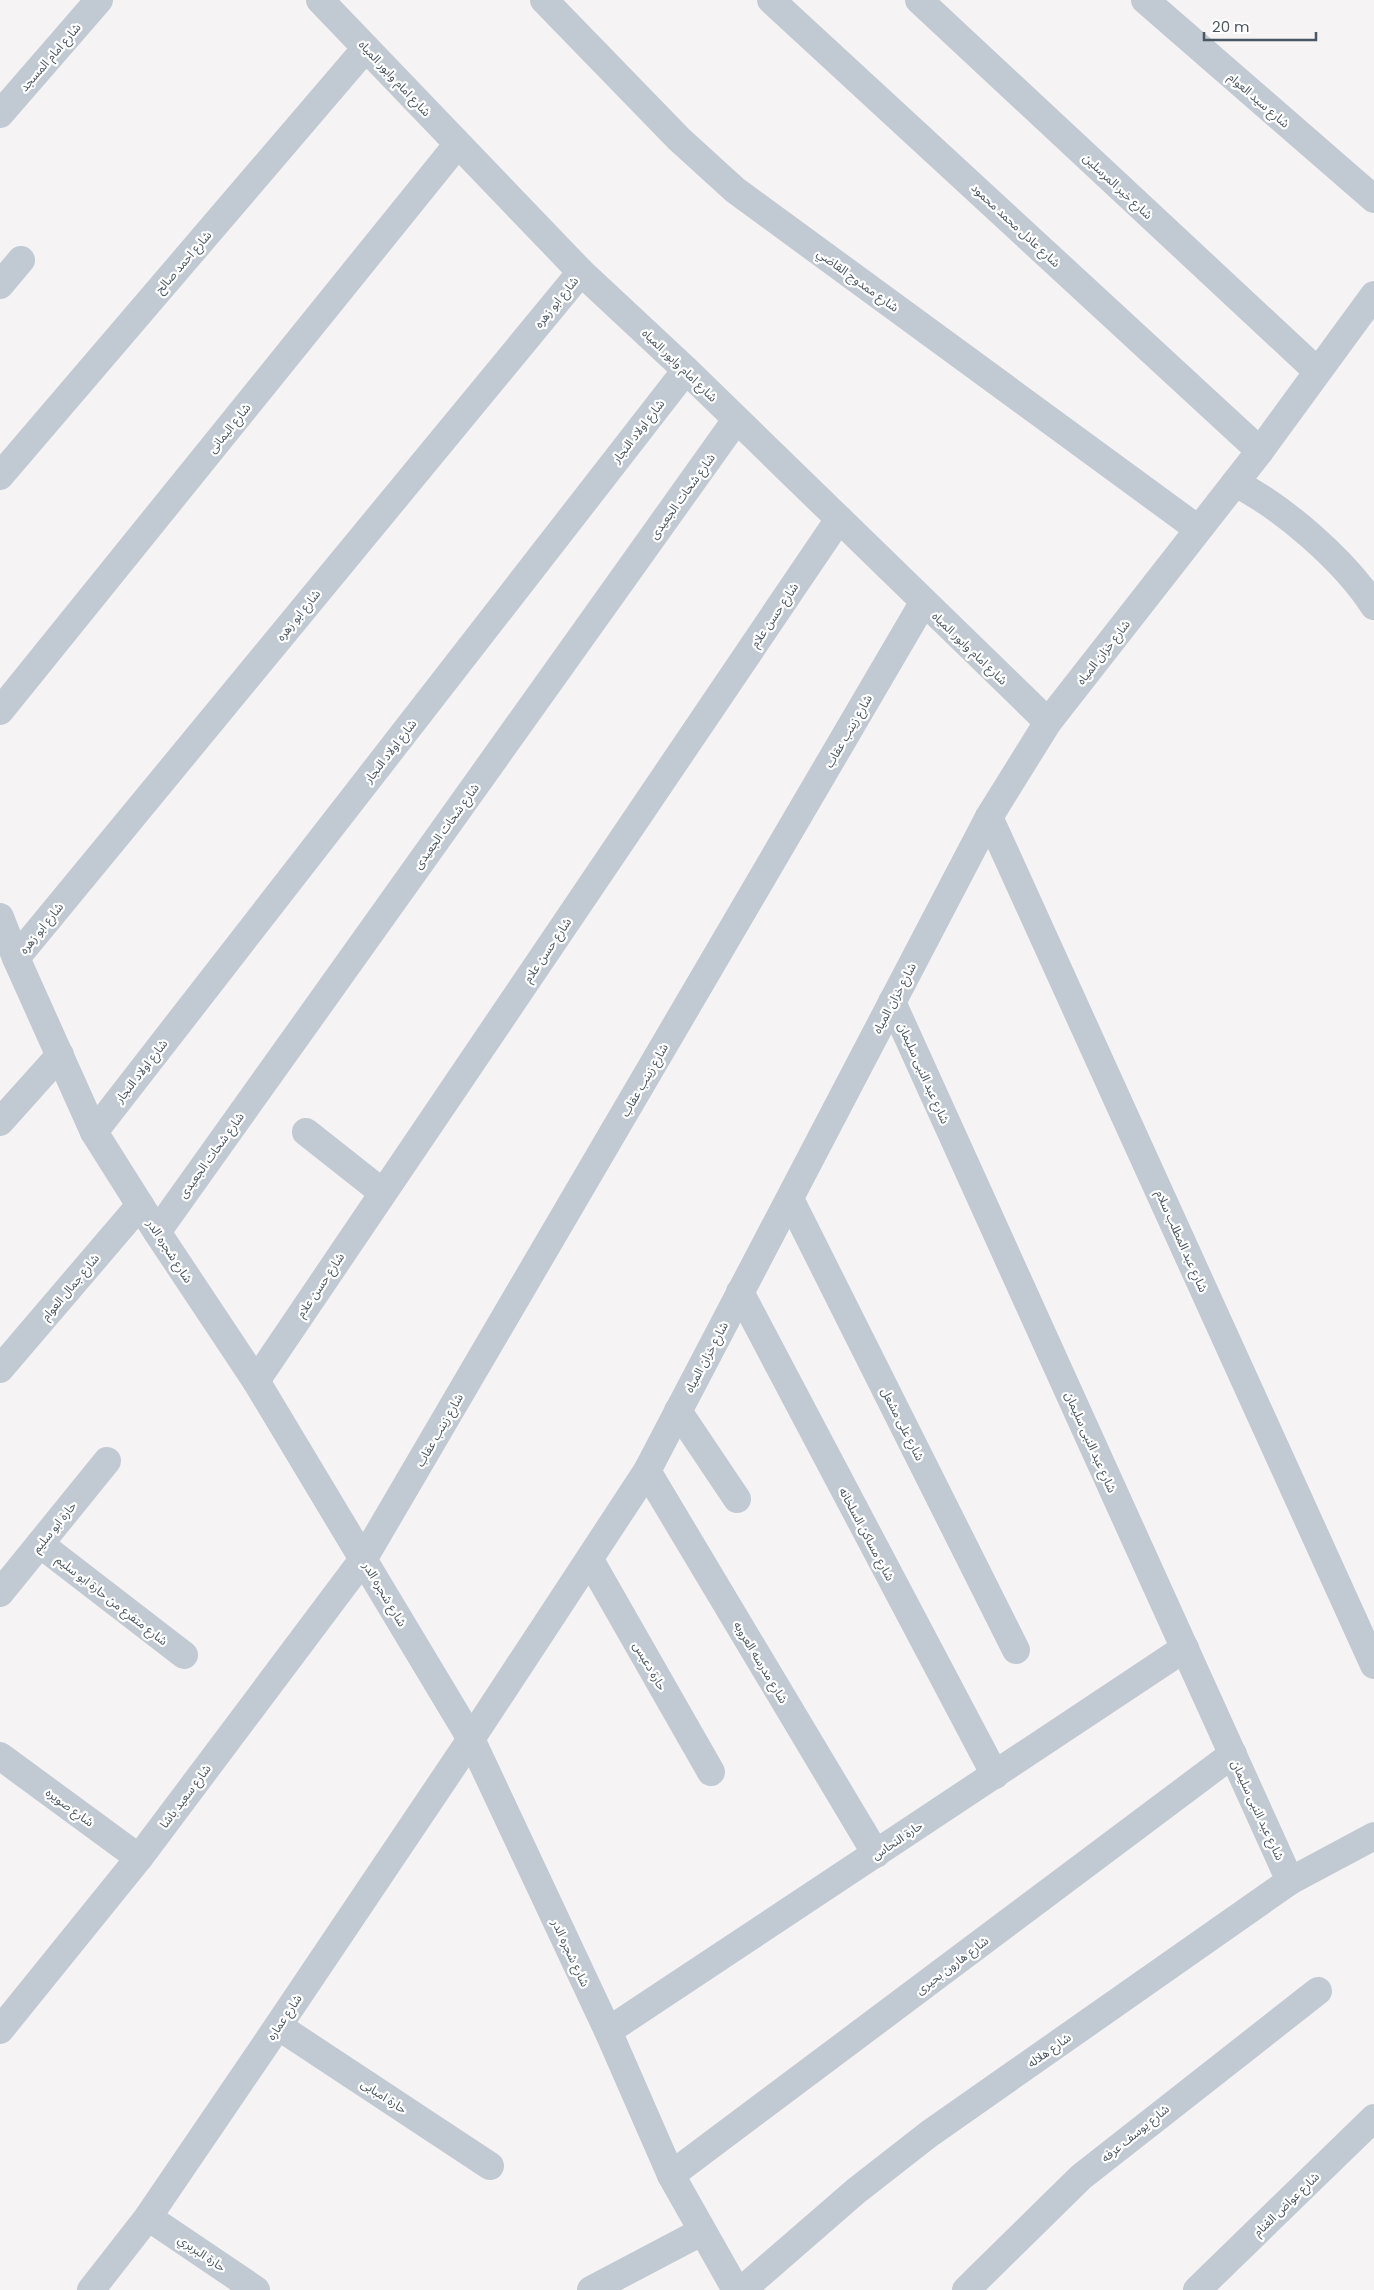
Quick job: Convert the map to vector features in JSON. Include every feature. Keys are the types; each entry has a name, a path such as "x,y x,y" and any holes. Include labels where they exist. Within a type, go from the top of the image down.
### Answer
{"street":[{"name":"شارع امام المسجد","path":"0,114 100,0"},
{"name":"شارع امام وابور المياه","path":"320,0 457,145 581,272 686,370 923,603 1048,722"},
{"name":"شارع ممدوح القاضي","path":"544,0 678,139 735,190 1198,529"},
{"name":"شارع عادل محمد محمود","path":"771,0 1260,451"},
{"name":"شارع خير المرسلين","path":"919,0 1317,371"},
{"name":"شارع سيد العوام","path":"1145,0 1374,199"},
{"name":"شارع احمد صالح","path":"0,476 366,48"},
{"name":"شارع اليمانى","path":"0,711 457,145"},
{"path":"0,285 22,260"},
{"name":"شارع ابو زهره","path":"16,958 581,272"},
{"name":"شارع خزان المياه","path":"471,1739 590,1560 646,1471 989,817 1048,722 1260,451 1374,295"},
{"name":"شارع اولاد النجار","path":"94,1132 686,370"},
{"name":"شارع شحات الجعيدى","path":"156,1232 736,420"},
{"path":"1235,483 1257,494 1330,554 1374,606"},
{"name":"شارع حسن علام","path":"256,1381 382,1192 839,519"},
{"name":"شارع زينب عقاب","path":"364,1558 923,603"},
{"name":"شارع عبد المطلب سلام","path":"989,817 1374,1665"},
{"name":"شارع شجره الدر","path":"0,917 16,958 94,1132 156,1232 256,1381 471,1739 608,2032 671,2175 701,2232 736,2290"},
{"name":"شارع عبد النبى سليمان","path":"892,1002 1290,1881"},
{"path":"0,1122 60,1055"},
{"path":"306,1132 382,1192"},
{"name":"شارع على مشعل","path":"790,1199 1016,1650"},
{"name":"شارع جمال العوام","path":"0,1369 140,1205"},
{"name":"شارع مساكن السلخانه","path":"740,1292 995,1775"},
{"path":"678,1410 737,1498"},
{"name":"حارة ابو سليم","path":"0,1593 107,1461"},
{"name":"شارع مدرسه العروبه","path":"646,1471 876,1854"},
{"name":"شارع متفرع من حارة ابو سليم","path":"40,1544 184,1655"},
{"name":"شارع سعيد باشا","path":"0,2030 139,1858 364,1558"},
{"name":"حارة دعبس","path":"590,1560 711,1772"},
{"name":"حارة النحاس","path":"608,2032 1185,1648"},
{"name":"شارع عماره","path":"91,2290 148,2217 471,1739"},
{"name":"شارع هارون بحيرى","path":"671,2175 1233,1754"},
{"name":"شارع صويره","path":"0,1756 139,1858"},
{"name":"شارع هلاله","path":"742,2290 856,2192 929,2134 1290,1881 1374,1836"},
{"name":"شارع يوسف عرفه","path":"966,2290 1081,2177 1318,1991"},
{"name":"حارة امبابى","path":"278,2026 490,2166"},
{"name":"شارع عواض الغنام","path":"1197,2290 1374,2118"},
{"name":"حارة البربري","path":"148,2217 256,2290"},
{"path":"592,2290 701,2232"}]}
